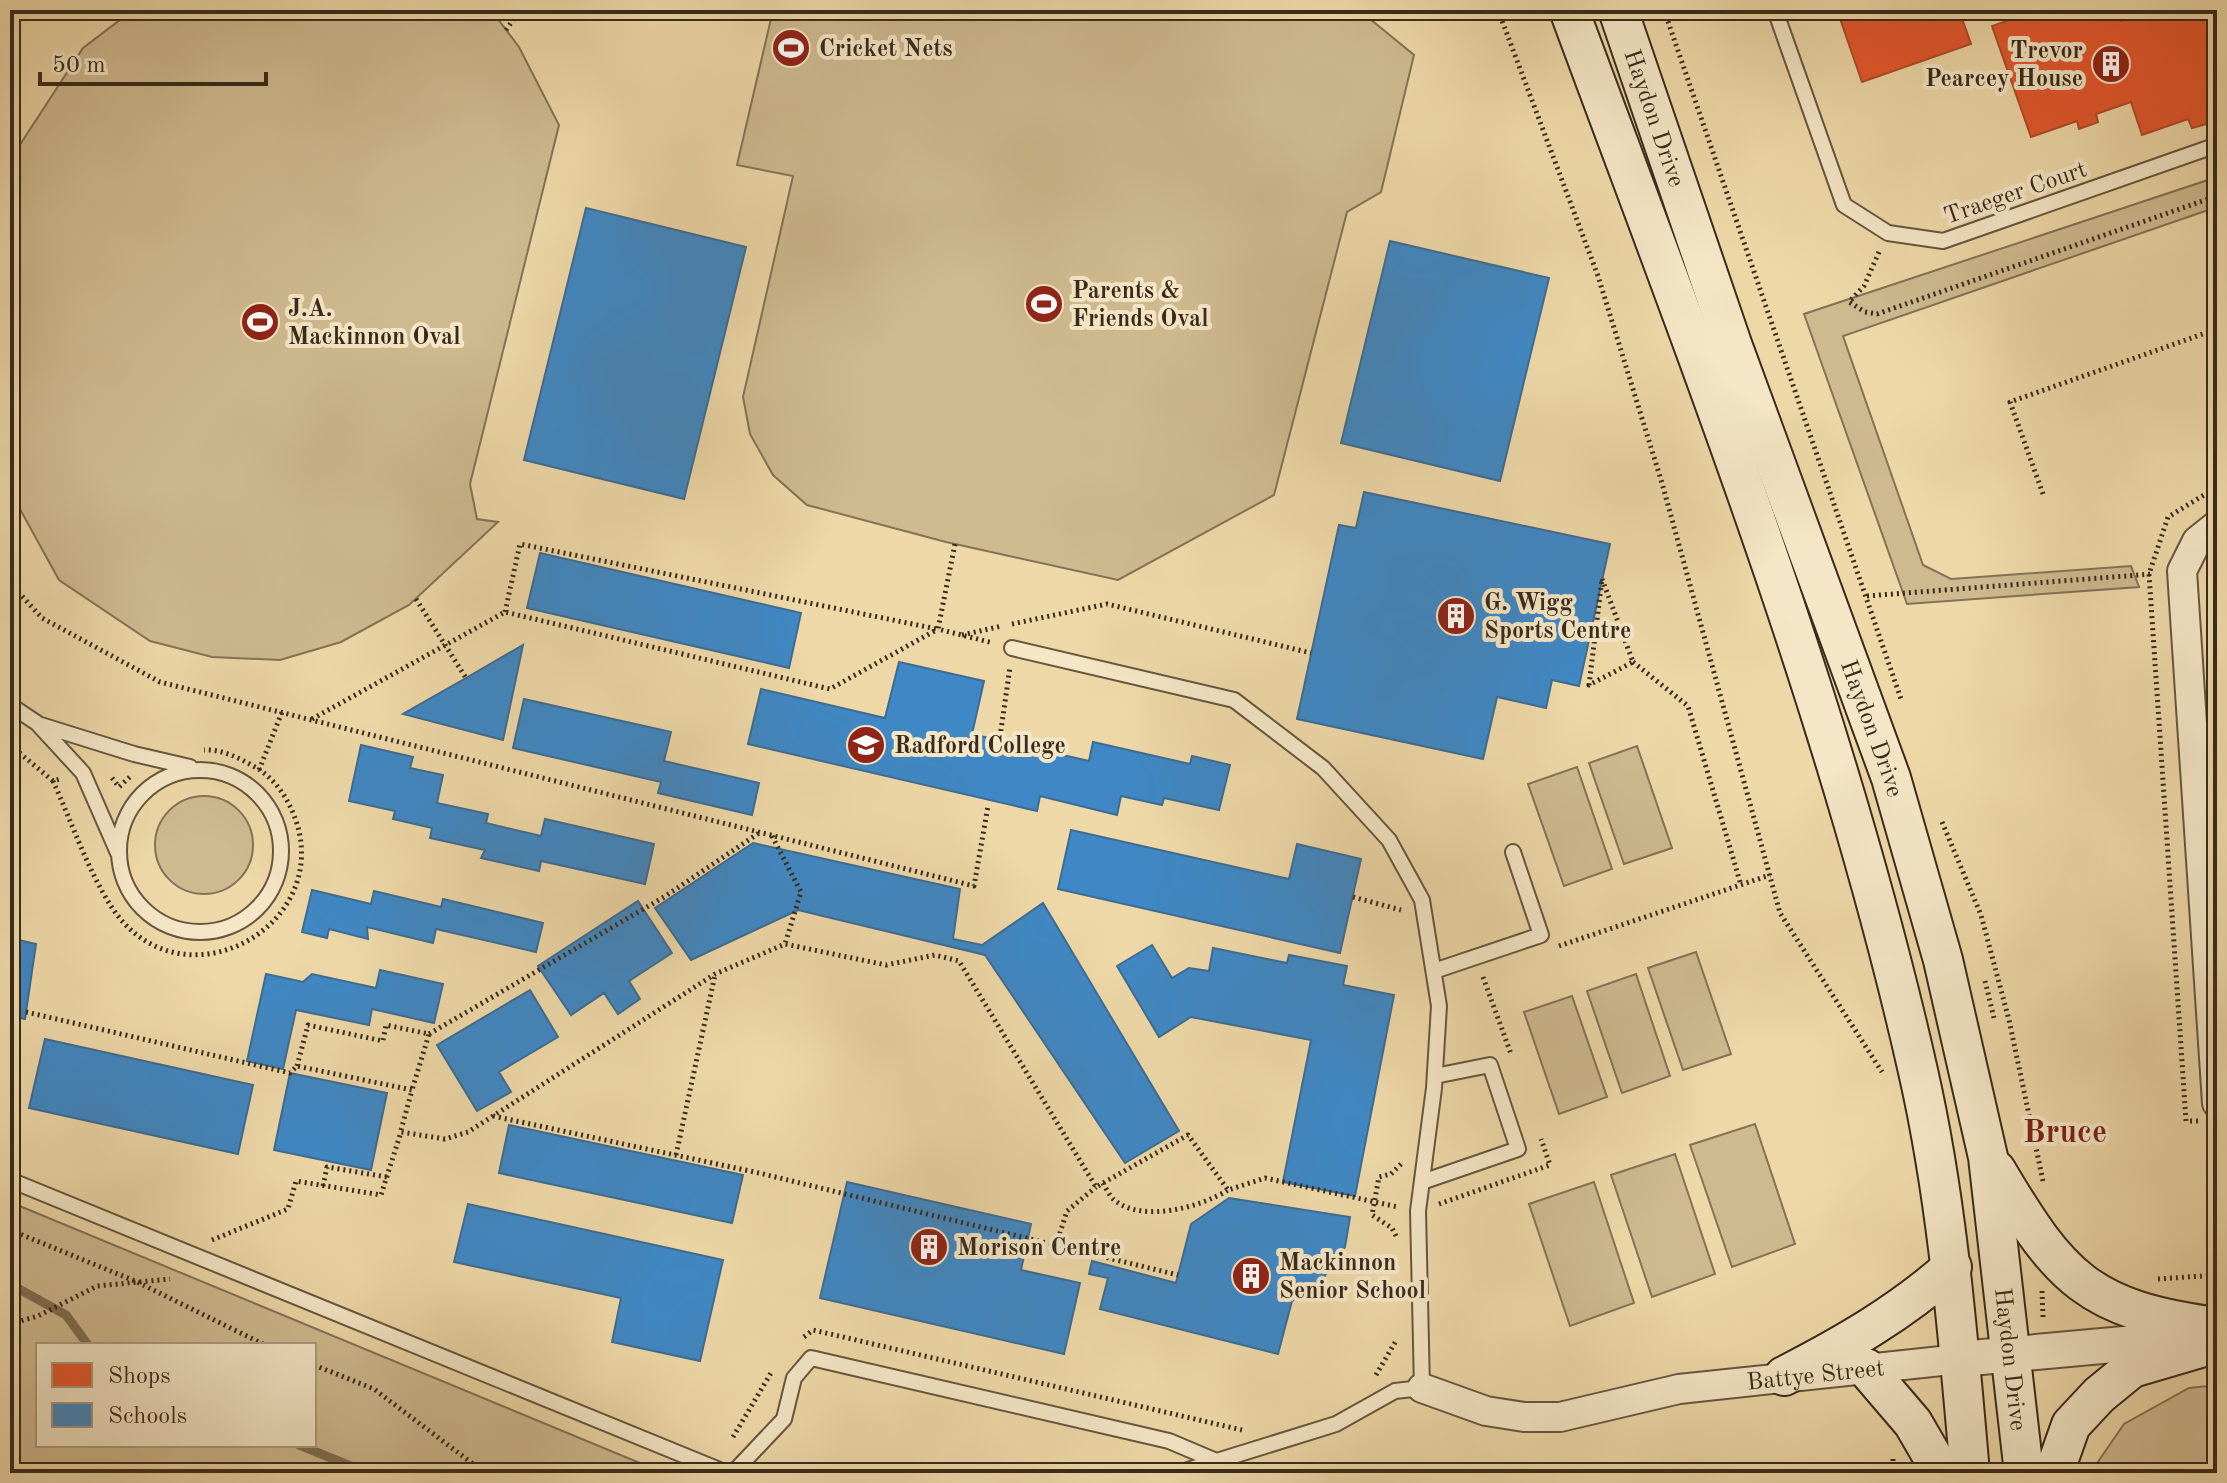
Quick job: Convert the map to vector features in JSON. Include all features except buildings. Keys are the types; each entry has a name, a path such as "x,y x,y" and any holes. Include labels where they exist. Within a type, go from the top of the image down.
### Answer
{"main road":[{"path":"1542,10 1574,24"},
{"name":"Haydon Drive","path":"1618,10 1732,344 1891,778 1943,960 1988,1157 2024,1473"},
{"name":"Haydon Drive","path":"1574,24 1697,357 1869,869 1919,1075 1952,1267 1970,1473"},
{"path":"1988,1157 2034,1235 2057,1263 2095,1292 2108,1301 2164,1320 2217,1327"},
{"path":"1784,1376 1865,1334 1908,1306 1952,1267"},
{"path":"2054,1473 2071,1425 2132,1368 2217,1343"},
{"path":"1866,1368 1913,1423 1942,1473"}],"street":[{"path":"2217,525 2197,541 2182,571 2217,1103"},
{"name":"Battye Street","path":"1422,1388 1486,1411 1524,1417 1560,1417 1679,1389 1784,1376 2217,1335"}],"lane":[{"name":"Traeger Court","path":"1775,10 1844,205 1888,233 1943,241 2217,145"},
{"path":"1012,648 1234,700 1323,768 1389,840 1422,900 1439,1006 1435,1076 1418,1211 1422,1388 1395,1391 1336,1424 1214,1460 1199,1470 1178,1473"},
{"path":"10,705 37,723 83,773 118,854 123,879 136,902 155,919 179,929 207,932 234,925 258,909 274,887 282,859 280,831 269,806 250,785 225,773 156,759 37,723"},
{"path":"118,854 121,828 132,805 150,786 173,774 199,769"},
{"path":"1434,971 1541,935 1513,852"},
{"path":"1422,1182 1518,1149 1490,1065 1435,1076"},
{"path":"10,1180 730,1473 784,1419 794,1378 811,1358 1169,1441 1214,1460"}],"path":[{"path":"10,19 12,10"},
{"path":"506,30 520,10"},
{"path":"1498,10 1598,276 1662,483 1780,913 1882,1072 1886,1084"},
{"path":"1888,233 1864,286 1849,302 1865,312 1877,314 2217,196"},
{"path":"2043,494 2010,402 2217,329"},
{"path":"505,612 520,544 962,635 1012,648 1000,737"},
{"path":"311,719 505,612 830,689 938,629 955,544"},
{"path":"1854,597 2182,571"},
{"path":"1633,662 1589,685 1602,579 1633,662 1688,706 1741,885"},
{"path":"10,583 42,618 160,682 974,886 988,806"},
{"path":"416,599 466,678"},
{"path":"962,635 1107,604 1311,653"},
{"path":"259,770 282,712"},
{"path":"53,781 104,894 123,923 153,944 184,954 217,953 248,943 273,923 292,896 301,865 300,832 289,802 259,770 241,758 210,749 174,752 141,766 119,787"},
{"path":"26,1012 290,1073 297,1066 308,1025 383,1041 386,1025 429,1034 664,897 760,833"},
{"path":"772,836 801,892 785,944"},
{"path":"1554,948 1770,875"},
{"path":"1353,897 1400,908 1404,921"},
{"path":"401,1132 445,1139 468,1132 715,974 785,944 886,965 935,955 959,961 1096,1187"},
{"path":"676,1155 715,974"},
{"path":"182,1252 288,1209 296,1181 381,1195 429,1034"},
{"path":"297,1066 412,1090"},
{"path":"493,1116 676,1155 1178,1275"},
{"path":"1056,1245 1067,1211 1096,1187 1188,1135 1228,1190"},
{"path":"1402,1249 1392,1228 1372,1215 1379,1177 1391,1174 1402,1163 1404,1148"},
{"path":"323,1186 327,1167 387,1177"},
{"path":"1436,1215 1439,1176"},
{"path":"1103,1183 1114,1200 1137,1209 1187,1209 1228,1190 1265,1178 1418,1211"},
{"path":"10,1230 135,1281 261,1343"},
{"path":"2145,1280 2217,1275"},
{"path":"10,1324 38,1316 97,1286 170,1279"},
{"path":"1370,1381 1378,1373 1399,1333"},
{"path":"316,1366 374,1389 485,1473"},
{"path":"1166,1410 1168,1419"},
{"path":"1229,1434 1257,1428"}],"shaded area":[{"name":"J.A. Mackinnon Oval","path":"133,10 491,10 519,47 559,125 470,484 477,519 498,522 409,605 341,642 280,660 212,657 150,641 59,580 10,491 10,160 83,48"},
{"name":"Parents & Friends Oval","path":"773,10 1359,10 1414,55 1381,192 1347,212 1274,495 1118,580 946,542 807,505 773,475 750,434 743,397 793,176 737,165"},
{"path":"2217,177 2217,207 1843,336 1923,565 1951,579 2131,566 2139,587 1907,604 1804,314"},
{"path":"1637,746 1672,848 1624,864 1589,763"},
{"path":"1577,767 1612,869 1564,886 1528,784"},
{"path":"204,796 223,800 238,811 249,826 253,845 249,864 238,879 223,890 204,894 185,890 170,879 159,864 155,845 159,826 170,811 185,800"},
{"path":"1696,952 1731,1054 1683,1070 1648,968"},
{"path":"1636,974 1670,1076 1622,1093 1587,991"},
{"path":"1572,996 1607,1097 1559,1114 1524,1012"},
{"path":"1755,1124 1795,1244 1732,1267 1690,1145"},
{"path":"1675,1154 1715,1274 1652,1297 1611,1175"},
{"path":"1594,1182 1634,1303 1570,1326 1529,1204"},
{"path":"10,1202 664,1473 10,1473"},
{"path":"2217,1385 2217,1473 2094,1473 2095,1466 2124,1424 2189,1388"}],"waterway":[{"path":"10,1284 66,1315 87,1343"},
{"path":"304,1447 368,1473"}],"place":[{"name":"Cricket Nets","path":"791,48"},
{"name":"Trevor Pearcey House","path":"2111,64"},
{"name":"Parents & Friends Oval","path":"1044,304"},
{"name":"J.A. Mackinnon Oval","path":"260,322"},
{"name":"G. Wigg Sports Centre","path":"1456,616"},
{"name":"Radford College","path":"866,745"},
{"name":"Morison Centre","path":"929,1247"},
{"name":"Mackinnon Senior School","path":"1251,1276"}],"district":[{"name":"Bruce","path":"2065,1131"}]}
